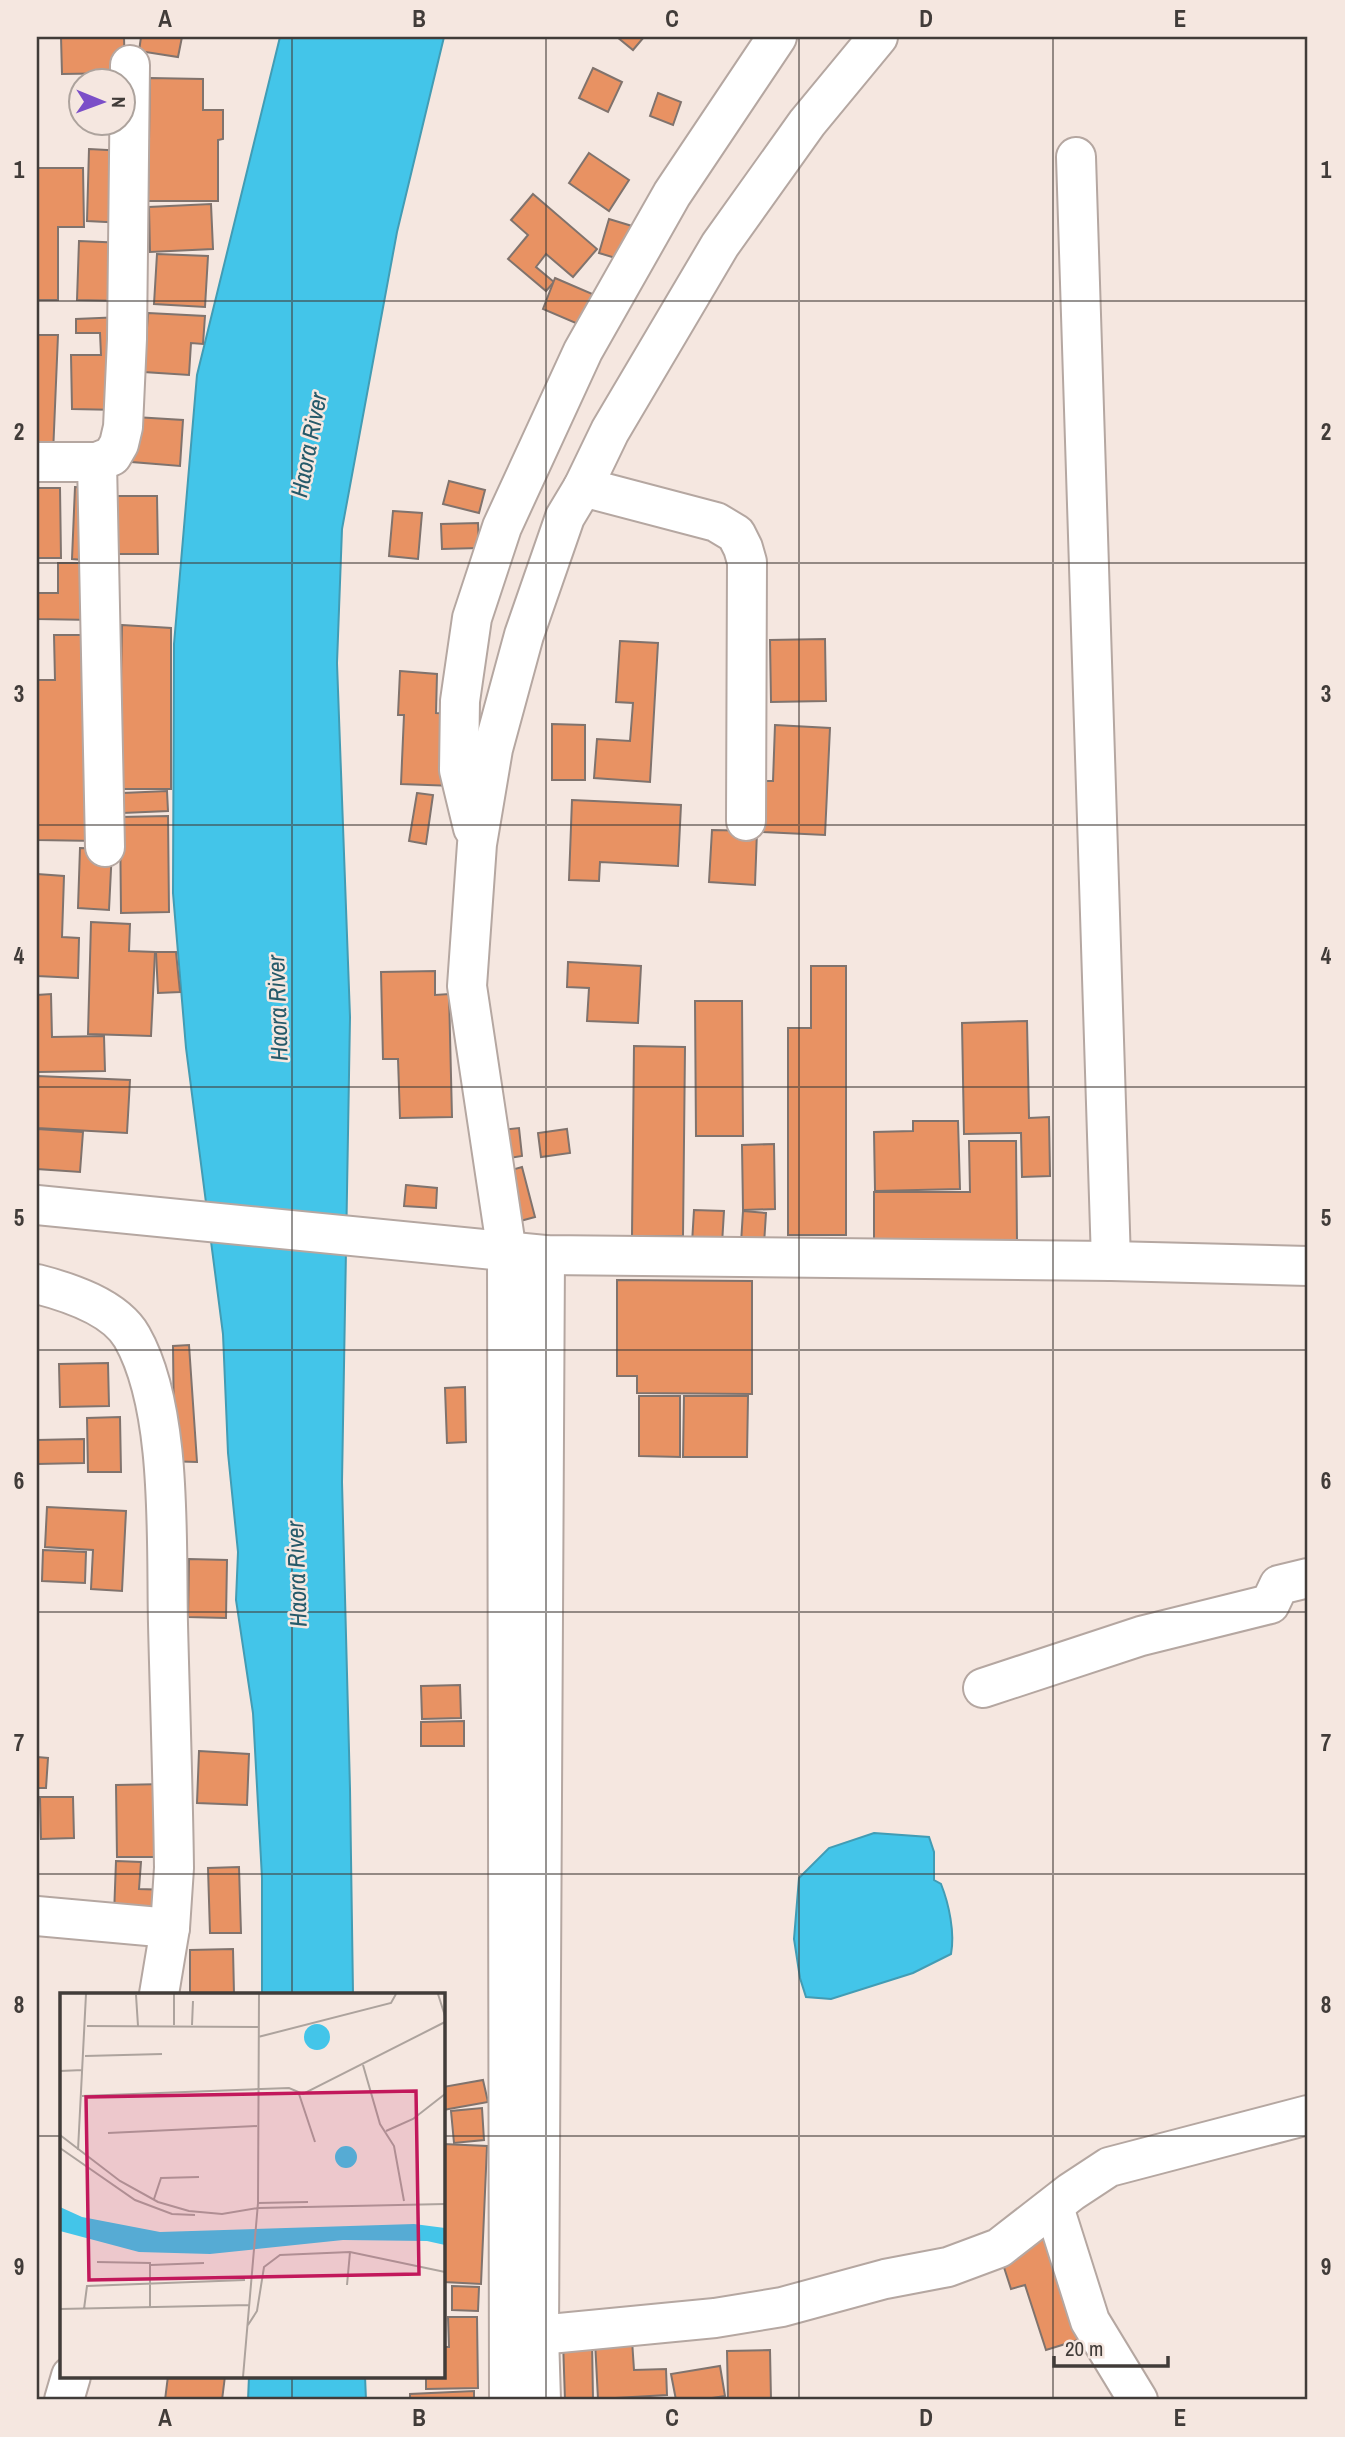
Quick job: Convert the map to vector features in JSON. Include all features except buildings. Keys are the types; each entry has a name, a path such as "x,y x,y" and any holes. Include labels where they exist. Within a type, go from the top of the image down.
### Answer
{"street":[{"path":"477,844 459,769 460,701 472,618 502,527 583,351 672,194 778,37"},
{"path":"509,2400 507,1253 467,986 477,844 494,749 524,635 565,517 583,488 610,431 720,245 807,123 878,37"},
{"path":"37,462 97,462 111,456 119,444 123,427 127,339 130,65"},
{"path":"1076,157 1111,1261"},
{"path":"97,462 105,847"},
{"path":"583,488 716,522 736,534 743,548 747,562 746,821"},
{"path":"37,1205 545,1255 1111,1261 1308,1266"},
{"path":"541,2400 539,2335 545,1255"},
{"path":"37,1283 67,1292 107,1312 131,1335 145,1367 158,1412 165,1504 174,1868 170,1927 159,1993"},
{"path":"983,1688 1141,1636 1270,1604 1279,1585 1308,1578"},
{"path":"37,1916 170,1927"},
{"path":"539,2335 715,2318 782,2307 885,2279 948,2267 999,2248 1109,2167 1308,2115"},
{"path":"1054,2207 1090,2321 1138,2400"},
{"path":"64,2400 70,2378"}],"water":[{"name":"Haora River","path":"280,37 444,37 397,232 342,529 337,663 350,1017 342,1482 353,1993 262,1993 262,1878 253,1713 236,1600 238,1552 228,1453 223,1334 186,1048 173,893 174,644 197,375"},
{"path":"874,1833 929,1837 934,1852 934,1880 941,1884 950,1919 951,1954 913,1973 831,1999 806,1997 794,1939 799,1878 829,1848"},
{"path":"249,2378 365,2378 366,2400 248,2400"}]}
